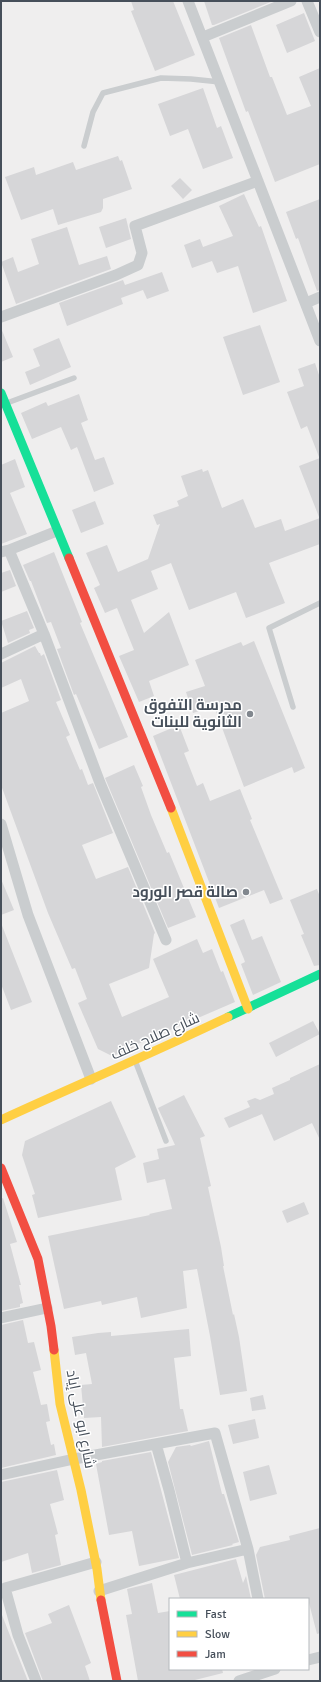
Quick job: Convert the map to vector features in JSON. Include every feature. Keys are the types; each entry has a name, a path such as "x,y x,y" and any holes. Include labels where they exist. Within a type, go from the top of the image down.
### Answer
{"street":[{"path":"188,1 320,341"},
{"path":"203,37 291,1"},
{"path":"307,1 320,32"},
{"path":"1,317 116,275 138,265 142,253 135,226 258,181"},
{"path":"306,303 320,297"},
{"path":"1,394 146,745 248,1009"},
{"path":"57,531 5,551 44,634 100,783 166,940"},
{"path":"1,654 44,634"},
{"path":"1,824 28,915 91,1079"},
{"name":"شارع صلاح خلف","path":"1,1120 91,1079 135,1061 320,974"},
{"name":"شارع ابو على إياد","path":"1,1168 38,1259 51,1326 60,1404 74,1459 96,1562 99,1591 118,1681"},
{"path":"1,1318 47,1308"},
{"path":"1,1475 74,1459 215,1433 248,1548 258,1598"},
{"path":"156,1444 187,1563"},
{"path":"99,1591 187,1563 248,1548"},
{"path":"36,1681 18,1635 3,1584 96,1562"},
{"path":"239,1681 270,1670"}],"lane":[{"path":"84,146 93,112 103,94 160,78 220,82"},
{"path":"5,404 74,378"},
{"path":"293,707 269,628 320,603"},
{"path":"135,1061 166,1141"}],"building":[{"path":"131,1 173,1 195,55 155,71 131,11 134,10"},
{"path":"204,1 273,1 212,25"},
{"path":"304,13 315,41 287,53 276,25"},
{"path":"251,25 270,77 272,77 287,115 311,106 299,77 320,68 320,164 275,182 248,111 246,112 219,38"},
{"path":"203,88 217,128 221,126 233,158 203,169 188,129 170,136 158,104"},
{"path":"118,156 120,161 122,160 132,189 103,199 103,208 101,212 58,225 53,209 21,220 5,177 34,167 36,175 73,162 76,170"},
{"path":"180,178 192,190 183,199 171,186"},
{"path":"244,194 259,227 261,226 287,301 253,313 238,266 217,273 212,261 192,268 184,245 200,239 203,247 233,236 219,206"},
{"path":"320,199 320,290 317,291 298,238 296,239 286,212"},
{"path":"126,218 131,239 106,248 99,227"},
{"path":"67,227 79,265 107,256 111,269 16,304 1,262 13,257 18,272 39,264 31,239"},
{"path":"162,272 169,291 147,299 143,290 121,298 123,304 67,326 59,303 123,280 125,285"},
{"path":"260,325 280,382 243,395 223,337"},
{"path":"1,328 13,357 1,362"},
{"path":"59,338 71,367 30,385 25,372 40,366 33,349"},
{"path":"315,363 320,378 319,457 307,426 301,429 287,392 304,386 298,369"},
{"path":"79,394 88,420 81,423 95,460 104,457 114,484 94,492 77,447 71,450 61,427 32,439 21,413 46,402 48,406"},
{"path":"320,458 320,517 319,517 299,466"},
{"path":"15,459 25,487 10,493 27,534 1,544 1,465"},
{"path":"202,469 203,472 208,470 222,508 243,499 255,528 281,519 285,531 320,518 320,544 269,563 285,603 246,618 236,592 189,610 171,563 151,571 158,589 131,600 144,633 169,612 189,665 149,681 154,696 139,702 119,656 134,650 117,608 105,613 94,588 100,585 86,553 107,545 118,572 148,559 160,524 157,525 153,515 179,506 177,501 188,496 181,476"},
{"path":"95,501 104,524 81,533 72,510"},
{"path":"54,552 82,622 80,623 128,737 99,749 76,694 74,695 57,649 61,648 51,622 47,623 31,581 23,565"},
{"path":"10,570 16,586 1,592 1,573"},
{"path":"27,611 34,628 29,630 30,633 8,643 1,621"},
{"name":"مدرسة التفوق الثانوية للبنات","path":"254,641 305,768 294,773 292,767 244,787 214,706 193,713 186,692 205,686 195,660 241,642 243,646"},
{"path":"35,646 41,656 44,654 61,700 56,702 70,735 66,737 80,770 82,769 88,785 93,783 113,833 82,845 96,879 128,867 155,933 149,968 109,984 122,1017 169,997 153,959 197,939 203,953 212,949 221,972 223,971 235,1002 133,1046 134,1048 112,1056 98,1049 78,1003 87,999 75,968 72,969 48,913 1,785 1,713 29,701 21,679 1,688 1,663"},
{"path":"179,725 189,751 184,753 197,786 203,783 210,801 240,789 252,819 250,820 283,899 270,904 264,890 219,908 153,736"},
{"path":"134,765 143,786 141,787 151,815 167,853 169,852 196,917 168,928 105,778"},
{"path":"1,879 14,910 1,915"},
{"path":"317,889 320,897 320,965 314,966 301,935 304,934 290,900"},
{"path":"244,919 252,940 262,936 281,982 253,995 241,964 245,962 230,925"},
{"path":"1,923 32,1002 11,1010 1,984"},
{"path":"313,1021 320,1034 276,1057 269,1043"},
{"path":"320,1064 320,1140 312,1123 274,1141 262,1114 229,1128 224,1118 250,1107 247,1101 255,1098 260,1100 274,1094 272,1088"},
{"path":"184,1095 205,1136 200,1138 211,1186 208,1187 221,1247 223,1266 233,1315 234,1314 239,1337 247,1391 220,1395 197,1269 183,1271 187,1308 141,1318 137,1297 102,1305 101,1301 64,1309 48,1236 172,1209 165,1179 147,1183 143,1163 159,1159 157,1149 175,1145 158,1108"},
{"path":"111,1101 136,1157 115,1168 122,1200 38,1218 32,1195 35,1194 22,1155 25,1141"},
{"path":"3,1198 17,1242 10,1244 21,1285 19,1285 23,1303 20,1304 20,1307 1,1311 1,1199"},
{"path":"304,1202 309,1214 287,1223 282,1211"},
{"path":"23,1320 28,1343 34,1342 41,1370 33,1372 41,1405 47,1404 50,1421 46,1422 51,1445 54,1444 56,1455 1,1468 1,1325"},
{"path":"189,1329 191,1356 174,1358 180,1409 183,1409 188,1431 102,1447 101,1417 84,1418 81,1385 92,1384 86,1353 75,1355 72,1337 111,1332 111,1336"},
{"path":"263,1395 266,1409 252,1411 250,1398"},
{"path":"255,1419 259,1438 233,1444 228,1425"},
{"path":"209,1441 222,1494 224,1494 239,1542 232,1544 233,1545 192,1555 168,1462 176,1447 191,1446"},
{"path":"151,1452 179,1558 139,1566 132,1531 109,1535 96,1464 102,1461"},
{"path":"269,1465 277,1494 250,1501 243,1472"},
{"path":"57,1470 64,1500 50,1504 58,1534 55,1535 61,1565 32,1573 28,1553 1,1562 1,1482"},
{"path":"320,1528 320,1633 317,1634 309,1598 265,1598 256,1555 260,1547 290,1540 289,1536"},
{"path":"236,1559 243,1583 246,1576 251,1598 180,1598 174,1575"},
{"path":"152,1583 158,1613 169,1611 169,1670 222,1670 223,1673 191,1681 138,1681 126,1615 132,1614 127,1589"},
{"path":"69,1605 91,1663 85,1666 90,1681 43,1681 25,1633 52,1623 48,1614"},
{"path":"2,1615 28,1681 1,1681"}],"traffic: fast":[{"path":"1,393 69,558"},
{"path":"228,1017 320,974"}],"traffic: slow":[{"path":"171,808 248,1009"},
{"path":"1,1120 228,1017"},
{"path":"54,1350 60,1404 81,1490 97,1569 101,1600"}],"traffic: jam":[{"path":"69,558 171,808"},
{"path":"1,1168 38,1259 51,1326 54,1350"},
{"path":"101,1600 117,1681"}],"place":[{"name":"مدرسة التفوق الثانوية للبنات","path":"250,714"},
{"name":"صالة قصر الورود","path":"246,892"}]}
